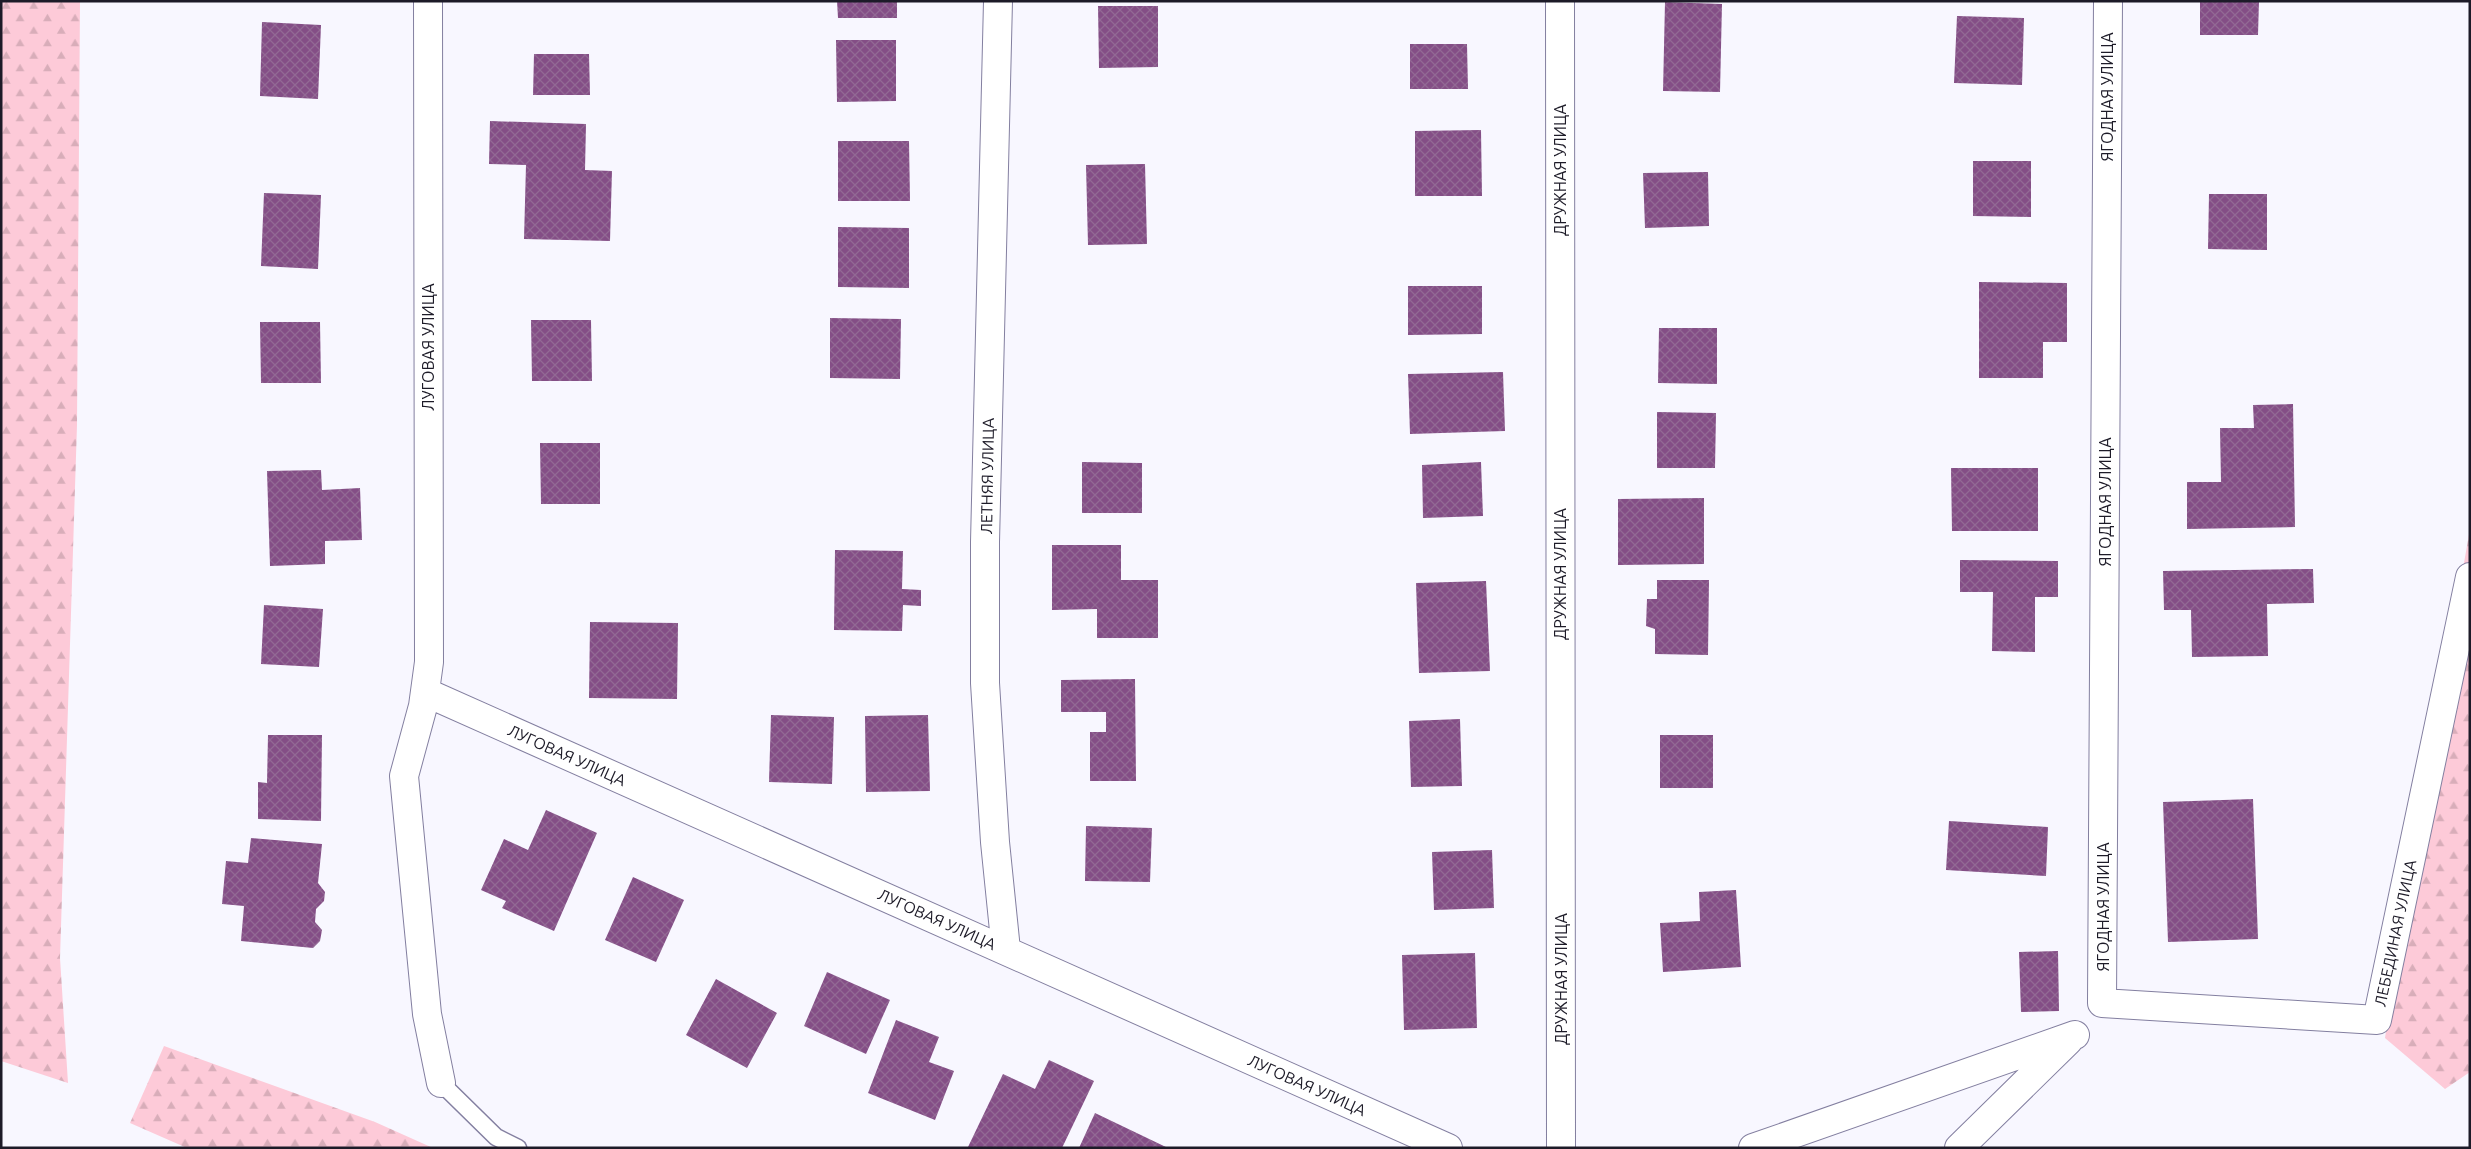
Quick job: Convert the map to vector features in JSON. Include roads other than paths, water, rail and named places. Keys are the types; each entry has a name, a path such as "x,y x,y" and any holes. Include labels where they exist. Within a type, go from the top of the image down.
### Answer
{"street":[{"name":"ЛУГОВАЯ УЛИЦА","path":"428,1 428,662 426,692 404,776 427,1014 441,1083"},
{"name":"ЛЕТНЯЯ УЛИЦА","path":"998,1 985,532 985,654 993,823 1006,950"},
{"name":"ДРУЖНАЯ УЛИЦА","path":"1560,1 1561,1148"},
{"name":"ЯГОДНАЯ УЛИЦА","path":"2102,1003 2108,1"},
{"name":"ЛЕБЕДИНАЯ УЛИЦА","path":"2102,1003 2377,1020 2470,578"},
{"name":"ЛУГОВАЯ УЛИЦА","path":"426,692 1448,1148"},
{"path":"1753,1148 2074,1035 1960,1148"}],"lane":[{"path":"441,1083 496,1137 518,1148"}]}
